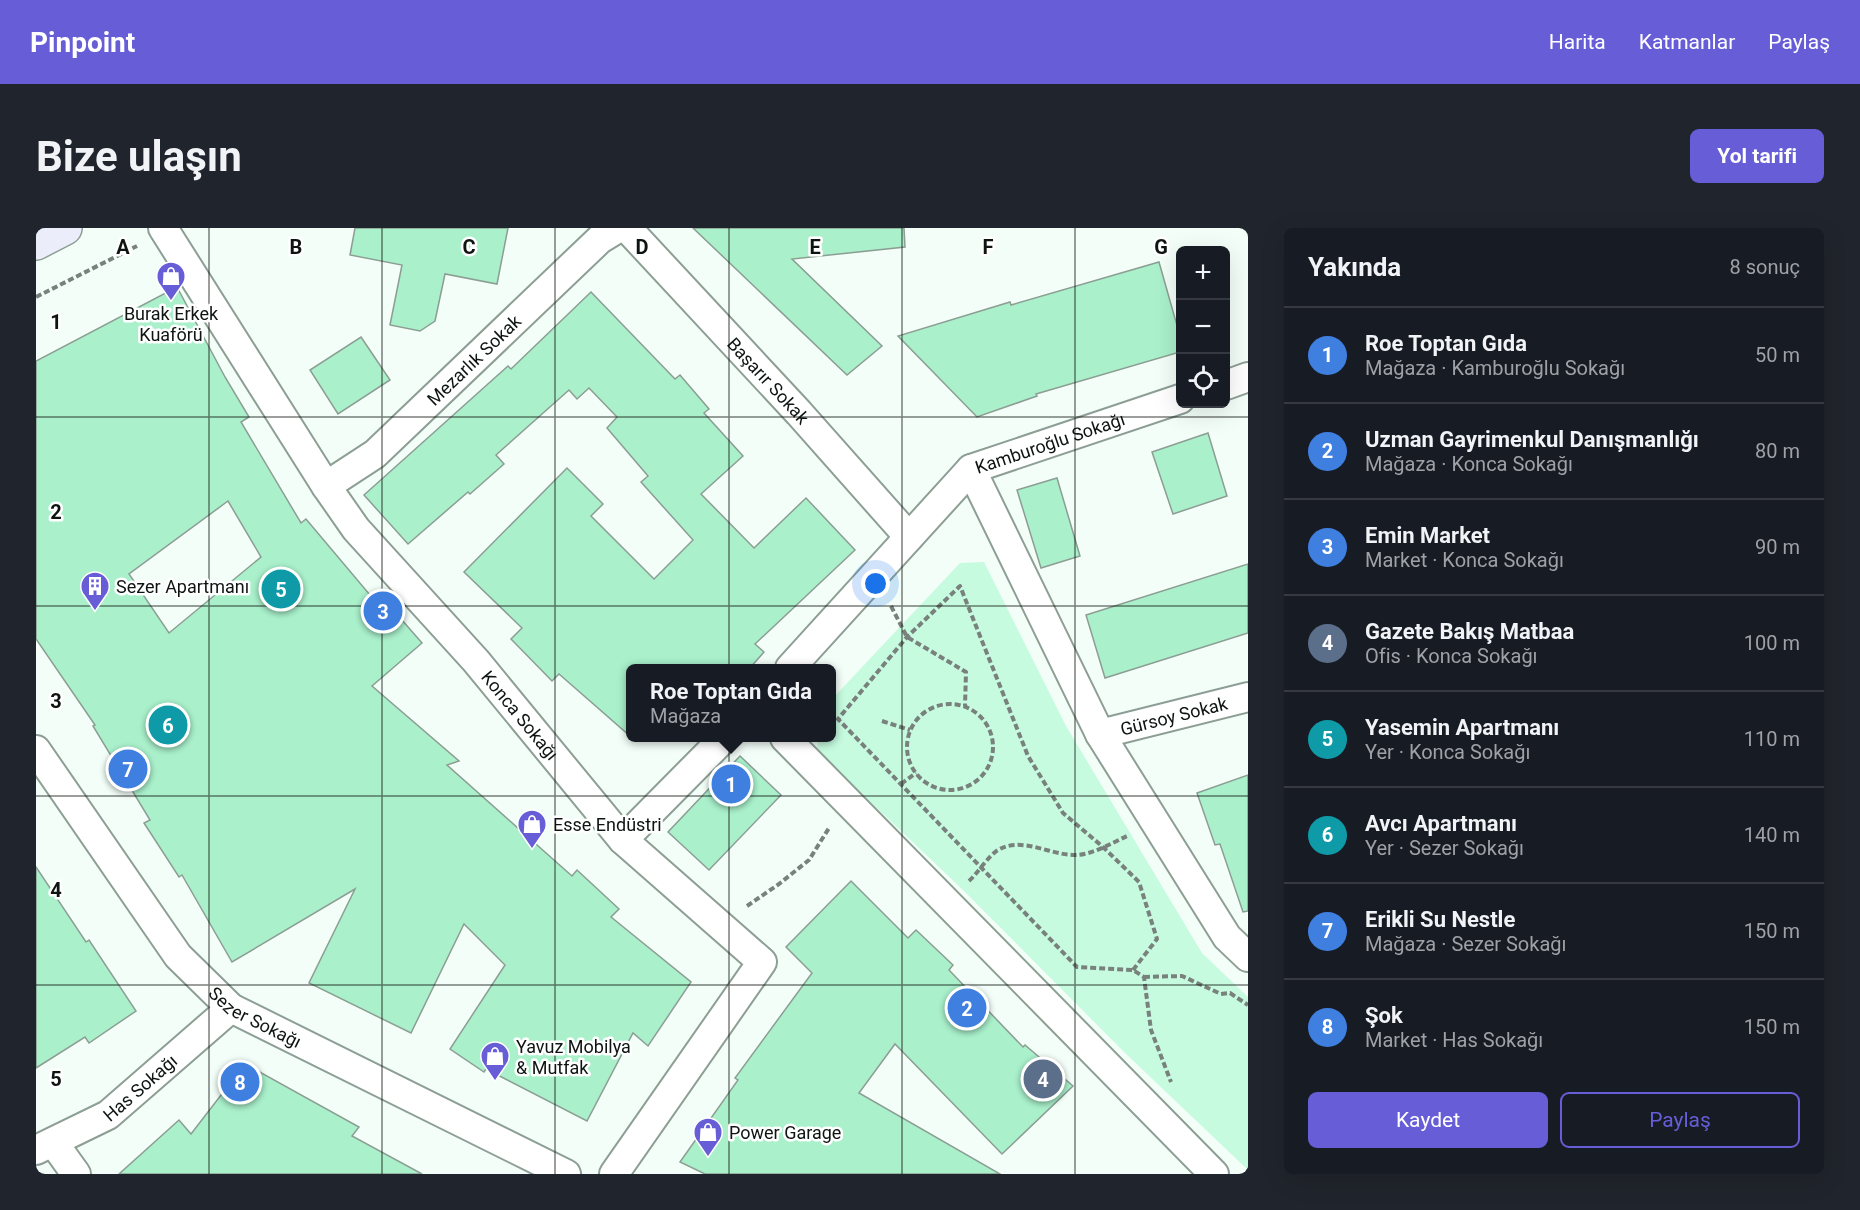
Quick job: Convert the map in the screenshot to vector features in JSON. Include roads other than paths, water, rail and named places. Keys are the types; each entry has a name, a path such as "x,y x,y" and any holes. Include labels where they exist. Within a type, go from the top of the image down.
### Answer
{"street":[{"path":"36,243 65,228"},
{"name":"Mezarlık Sokak","path":"326,486 375,454 600,239 618,228"},
{"name":"Başarır Sokak","path":"627,228 799,413 909,537"},
{"name":"Konca Sokağı","path":"164,230 326,486 356,528 476,661 623,840 762,962 614,1174"},
{"path":"1230,383 1248,377"},
{"name":"Kamburoğlu Sokağı","path":"795,664 971,469 1176,400"},
{"path":"971,469 1100,734 1227,937 1248,957"},
{"name":"Gürsoy Sokak","path":"1100,734 1248,697"},
{"path":"623,840 720,742"},
{"path":"789,742 1214,1174"},
{"name":"Sezer Sokağı","path":"36,750 178,956 231,1008 566,1174"},
{"name":"Has Sokağı","path":"44,1146 108,1115 231,1008"},
{"path":"44,1146 76,1174"}],"place":[{"name":"Burak Erkek Kuaförü","path":"171,302"},
{"name":"Yasemin Apartmanı","path":"281,589"},
{"name":"Emin Market","path":"383,611"},
{"name":"Sezer Apartmanı","path":"95,612"},
{"name":"Avcı Apartmanı","path":"168,725"},
{"name":"Erikli Su Nestle","path":"128,769"},
{"name":"Roe Toptan Gıda","path":"731,784"},
{"name":"Esse Endüstri","path":"532,850"},
{"name":"Uzman Gayrimenkul Danışmanlığı","path":"967,1008"},
{"name":"Gazete Bakış Matbaa","path":"1043,1079"},
{"name":"Şok","path":"240,1082"},
{"name":"Yavuz Mobilya & Mutfak","path":"495,1082"},
{"name":"Power Garage","path":"708,1158"}]}
